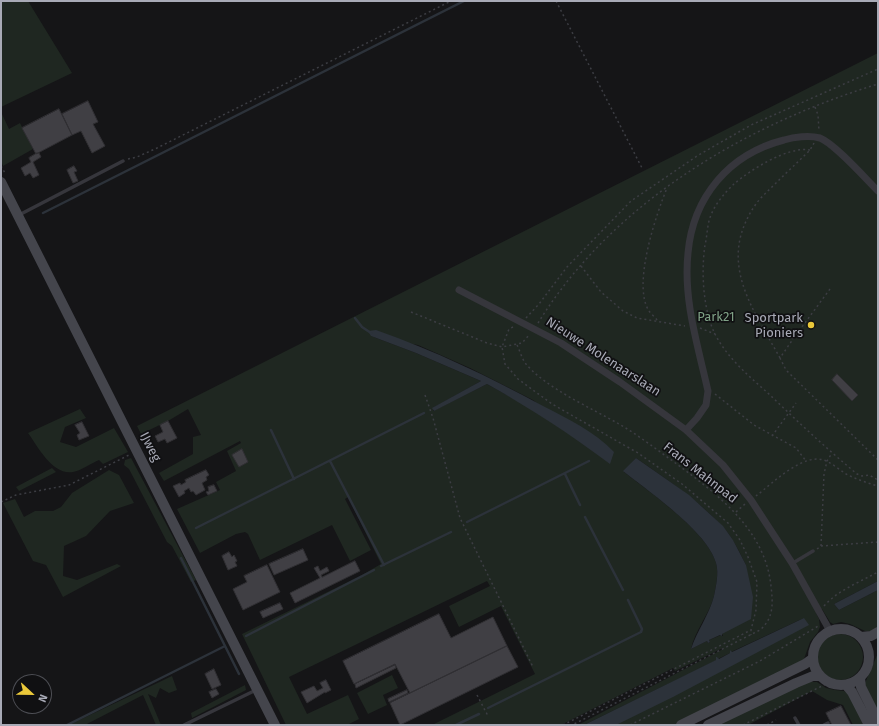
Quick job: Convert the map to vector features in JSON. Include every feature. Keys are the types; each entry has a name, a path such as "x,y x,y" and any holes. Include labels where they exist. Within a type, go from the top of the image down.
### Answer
{"street":[{"path":"686,430 706,405 708,391 689,304 687,288 687,263 690,236 703,202 713,185 725,171 743,158 758,150 773,143 787,139 804,137 818,138 827,141 878,191"},
{"name":"IJweg","path":"1,182 275,725"},
{"name":"Nieuwe Molenaarslaan","path":"459,290 562,343 620,382 686,430 723,465 751,500 792,564 827,626"},
{"path":"827,626 845,629 854,632 861,637 866,643 869,656 865,672 860,678 854,683 838,686 828,683 819,676 814,667 812,651 827,626"},
{"path":"861,637 871,636 878,632"},
{"path":"869,656 878,648"},
{"path":"681,725 805,664 812,659"},
{"path":"708,725 796,683 813,676 819,676"},
{"path":"860,678 861,687 878,721"},
{"path":"846,685 852,692 869,725"}],"lane":[{"path":"18,215 123,160"},
{"path":"792,564 813,551"},
{"path":"184,725 257,689"},
{"path":"795,718 799,725"},
{"path":"824,725 828,723"}],"path":[{"path":"123,160 137,157 156,148 451,1"},
{"path":"556,1 642,168"},
{"path":"751,635 756,610 757,582 740,540 728,523 676,479 638,453 552,404 518,379 505,364 502,347 509,329 522,322 539,304 567,267 631,200 697,156 751,125 878,69"},
{"path":"411,312 487,344 502,347 517,345 526,340 535,329 551,303 581,266 608,237 646,203 686,173 744,140 815,107 854,91 878,84"},
{"path":"815,107 818,121 818,138 810,150 756,204 745,223 738,243 738,262 741,280 746,296 786,370 878,460"},
{"path":"810,150 803,149 769,160 744,175 722,198 710,220 704,251 703,278 709,315 715,334 732,359 788,413 857,474 862,476 869,475 878,480"},
{"path":"581,266 601,292 623,311 637,318 658,320 649,311 645,302 645,267 651,232 667,188"},
{"path":"780,358 792,339 830,289"},
{"path":"782,327 792,339"},
{"name":"Frans Mahnpad","path":"517,345 525,363 552,386 622,425 705,485 736,512 754,537 763,553 769,570 773,607 771,615 764,627 751,635 572,725"},
{"path":"708,391 714,393 739,414 772,436 796,448 806,461"},
{"path":"425,395 433,418 460,518 533,667"},
{"path":"772,436 796,403"},
{"path":"1,502 16,495 69,486 137,451"},
{"path":"822,546 824,474 827,461 832,453"},
{"path":"736,512 795,466 806,461 820,458 847,474 878,486"},
{"path":"813,551 822,546 878,542"},
{"path":"819,612 828,602 845,589 878,572"},
{"path":"630,725 760,662 827,626"},
{"path":"563,725 751,630"},
{"path":"743,725 828,683"},
{"path":"477,695 488,716"},
{"path":"767,725 776,720"}],"green space":[{"path":"1,1 28,1 72,73 1,107"},
{"name":"Park21","path":"878,53 878,581 834,604 839,610 878,590 878,628 871,631 865,631 850,624 841,622 833,624 830,622 822,609 816,613 819,619 820,627 810,642 804,659 794,666 675,725 612,725 804,618 731,652 731,650 730,653 718,659 716,657 717,660 584,725 578,725 723,648 675,671 673,668 561,725 432,725 535,674 501,606 459,627 449,606 490,586 487,581 289,677 307,714 348,695 359,719 347,725 286,725 242,634 362,575 381,564 348,497 345,499 371,550 350,561 332,525 260,560 248,534 245,532 236,534 200,553 177,509 220,490 216,482 236,471 227,451 241,443 240,441 164,481 159,473 193,454 193,437 201,435 188,409 168,421 141,434 137,426","holes":["371,336 418,345 470,368 533,400 610,463 527,406 487,384 433,411 433,408 481,381 416,353","636,458 681,490 712,516 722,526 736,545 746,565 722,634 723,636 721,635 709,640 710,642 708,643 707,641 691,649 696,635 712,603 717,575 716,563 711,551 702,538 690,526 662,501 624,472"]},
{"path":"1,112 9,129 20,123 33,149 3,166 1,161"},
{"path":"80,409 86,418 65,427 60,442 76,447 114,428 128,452 103,464 99,460 82,469 73,472 65,472 52,465 28,433"},
{"path":"131,458 196,580 191,582 172,546 167,542 129,469 124,465 125,460"},
{"path":"52,468 56,472 19,491 16,487"},
{"path":"109,470 119,475 134,503 110,511 86,536 64,546 63,576 77,580 117,564 121,566 63,597 46,565 33,561 3,503 15,499 24,517 35,511 53,511 61,507 72,493"},
{"path":"840,634 853,638 859,644 863,657 859,670 853,676 840,680 827,676 821,670 817,657 821,644 827,638"},
{"path":"878,653 878,710 868,697 865,683"},
{"path":"392,675 398,688 383,695 387,705 368,714 357,693"},
{"path":"172,676 177,690 169,693 160,688 156,698 148,694 161,725 156,725 143,695 85,725 69,725"},
{"path":"808,682 817,682 826,688 844,691 851,695 867,725 853,725 843,705 827,700 812,691 748,725 714,725"},
{"path":"245,685 246,690 192,718 191,713"}],"shaded area":[{"path":"376,330 461,365 502,384 571,421 598,438 614,452 610,464 550,422 487,384 434,411 432,408 481,381 416,353 371,336 368,331"},
{"path":"636,458 689,495 723,526 733,540 746,565 753,597 751,619 722,634 722,636 720,635 709,640 710,642 708,643 707,641 691,649 714,596 717,575 716,563 711,551 702,538 690,526 623,471"},
{"path":"878,581 878,590 839,610 834,604"},
{"path":"804,618 809,625 673,697 616,725 584,725 716,660 716,657 719,659 730,653 730,650 732,652"}],"building":[{"path":"88,101 98,122 93,124 105,146 92,153 81,131 72,135 62,114"},
{"path":"59,109 72,135 36,154 22,128"},
{"path":"39,153 41,157 33,162 39,175 33,178 30,173 25,176 21,168 31,162 29,158"},
{"path":"74,166 77,171 74,172 78,181 73,183 67,170"},
{"path":"837,374 858,395 852,401 832,380"},
{"path":"168,421 177,438 167,443 165,439 158,442 155,436 163,432 160,425"},
{"path":"82,422 89,436 79,440 77,435 80,433 75,425"},
{"path":"242,449 248,462 239,467 232,455"},
{"path":"206,470 209,475 206,477 207,480 202,483 205,490 196,495 193,491 191,492 189,488 179,497 173,486 180,483 181,485 186,482 185,480"},
{"path":"214,485 217,491 208,495 206,492 209,491 208,487"},
{"path":"303,549 308,560 274,575 269,564"},
{"path":"229,552 232,557 234,555 237,561 235,562 237,566 228,570 222,556"},
{"path":"355,561 360,571 295,603 290,593 320,578 314,568 318,566 320,571 327,567 329,571 321,575 322,577"},
{"path":"267,565 280,592 243,610 233,589 247,582 244,576"},
{"path":"280,603 283,609 263,618 260,612"},
{"path":"439,614 451,638 493,617 507,646 410,693 395,664 354,684 343,661"},
{"path":"507,646 518,667 400,725 390,703"},
{"path":"395,665 396,668 356,688 355,684"},
{"path":"214,669 221,685 212,689 205,674"},
{"path":"326,680 331,690 307,703 301,692 314,686 317,691 323,688 320,683"},
{"path":"216,689 219,694 212,698 209,692"},
{"path":"407,690 408,693 389,702 388,699"},
{"path":"841,706 851,725 832,725 826,713"}],"waterway":[{"path":"43,213 464,1"},
{"path":"355,318 362,327 371,333"},
{"path":"196,528 424,413"},
{"path":"271,430 294,479"},
{"path":"330,461 384,565"},
{"path":"467,522 589,461"},
{"path":"565,474 580,505"},
{"path":"585,517 623,590"},
{"path":"381,566 451,532"},
{"path":"181,558 239,674"},
{"path":"246,636 374,570"},
{"path":"488,708 641,632 642,629 628,600"},
{"path":"67,725 225,646"},
{"path":"456,725 479,714"}],"place":[{"name":"Sportpark Pioniers","path":"811,325"}]}
